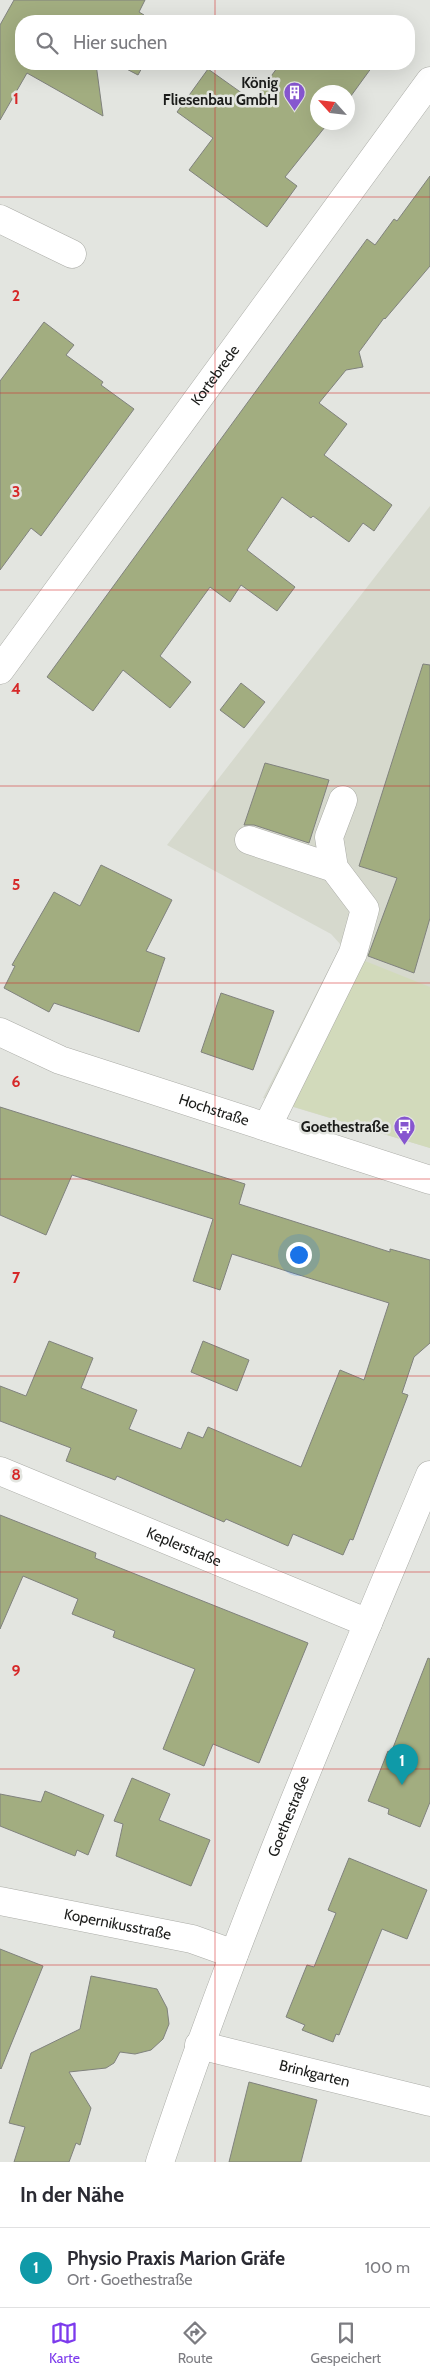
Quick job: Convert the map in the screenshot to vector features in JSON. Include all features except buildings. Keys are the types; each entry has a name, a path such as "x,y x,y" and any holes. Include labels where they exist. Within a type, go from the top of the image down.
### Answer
{"street":[{"name":"Kortebrede","path":"0,670 430,81"},
{"path":"0,219 72,254"},
{"path":"267,1127 352,953 366,909 334,868 329,837 343,800"},
{"path":"249,840 334,868"},
{"name":"Hochstraße","path":"0,1032 60,1060 430,1180"},
{"name":"Keplerstraße","path":"0,1471 368,1623"},
{"name":"Goethestraße","path":"160,2162 199,2045 234,1954 430,1475"},
{"name":"Kopernikusstraße","path":"0,1901 192,1939 234,1954"},
{"name":"Brinkgarten","path":"199,2045 430,2102"}],"shaded area":[{"path":"430,506 430,1148 263,1098 341,945 331,934 167,845"}],"green space":[{"path":"365,961 430,987 430,1148 291,1106"}],"place":[{"name":"König Fliesenbau GmbH","path":"294,111"},
{"name":"Goethestraße","path":"405,1146"},
{"name":"Physio Praxis Marion Gräfe","path":"402,1785"}]}
